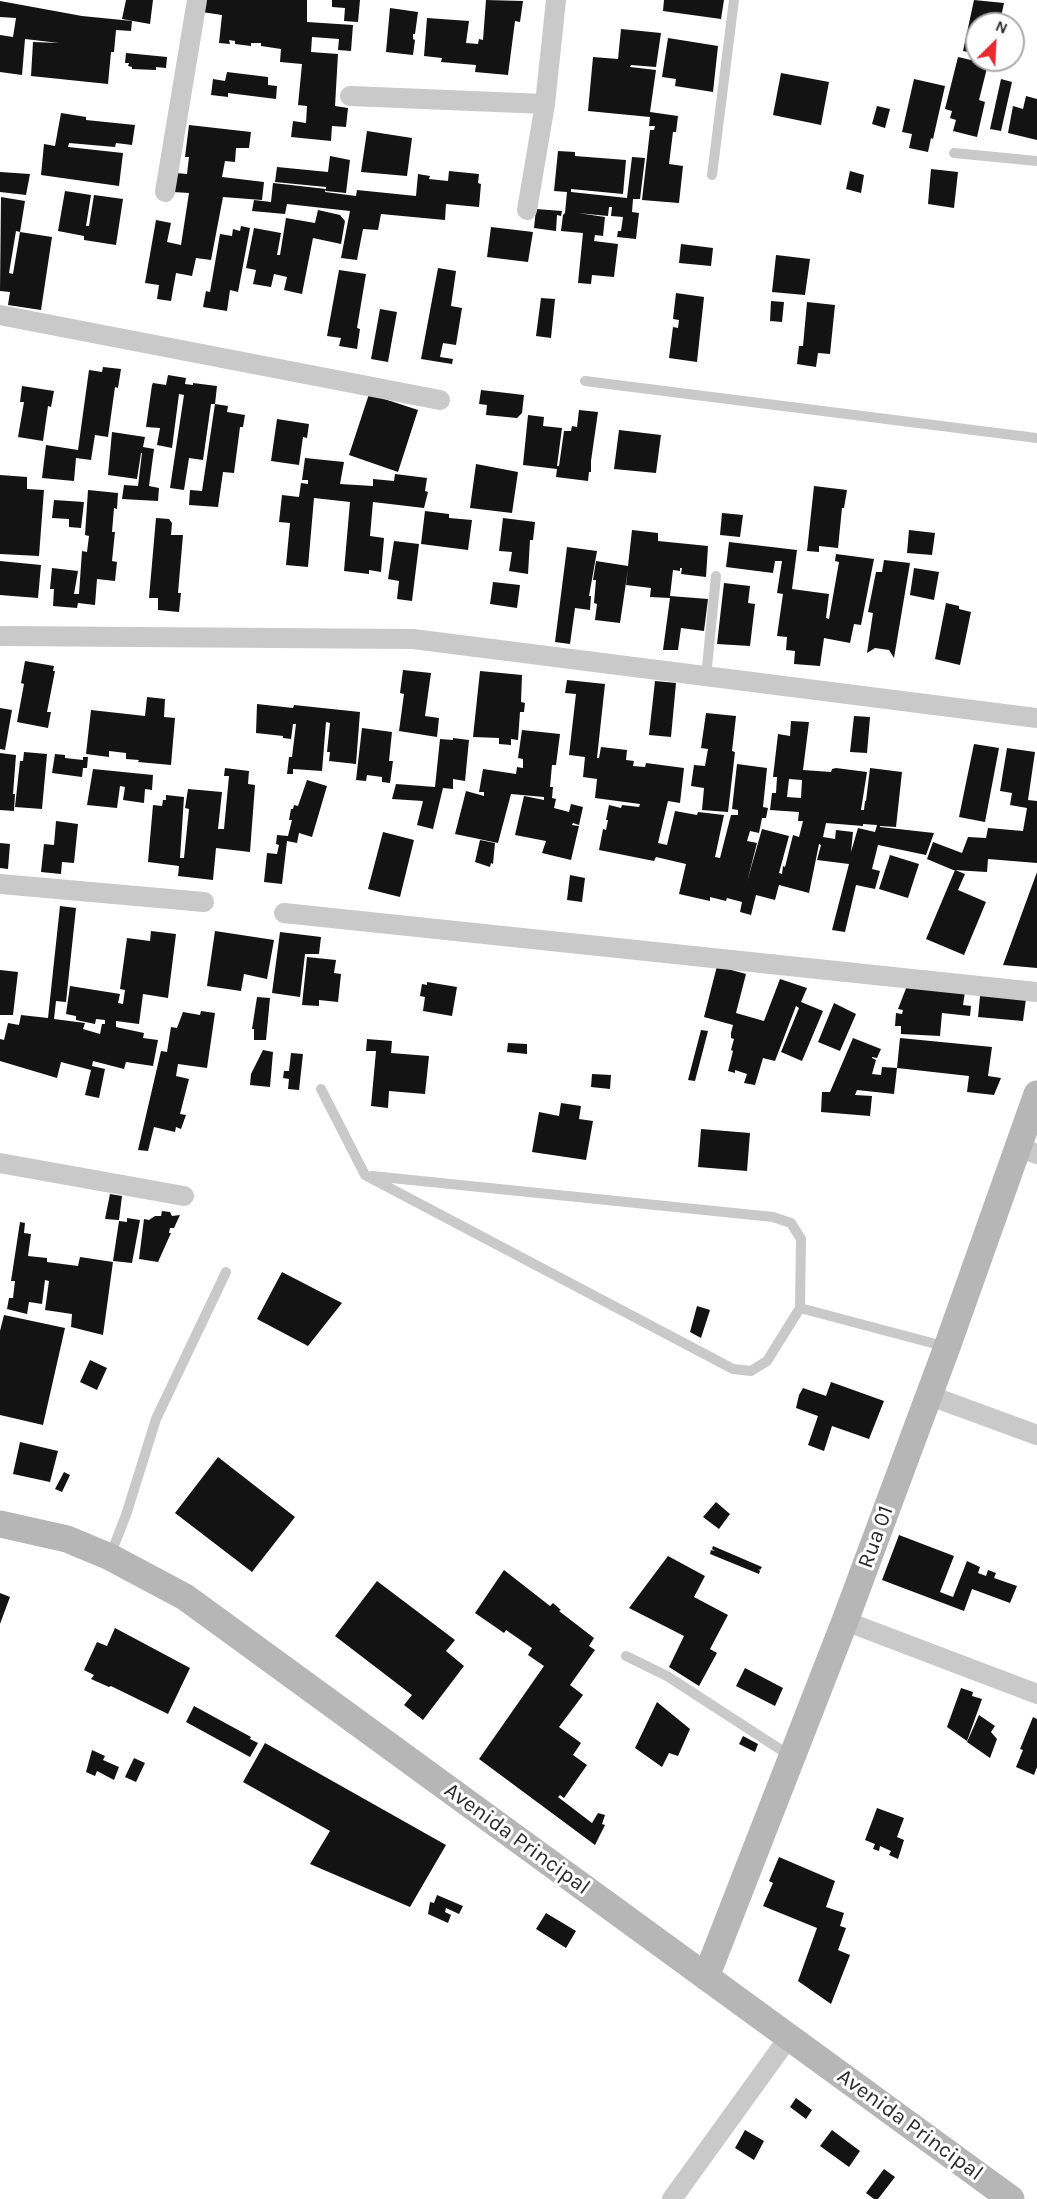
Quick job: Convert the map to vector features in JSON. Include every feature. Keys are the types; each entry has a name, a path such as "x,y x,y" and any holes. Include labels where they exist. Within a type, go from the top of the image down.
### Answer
{"street":[{"path":"165,192 197,0"},
{"path":"527,210 545,104 556,0"},
{"path":"350,96 545,104"},
{"path":"0,315 440,399"},
{"path":"0,636 412,639 1037,718"},
{"path":"0,884 204,902"},
{"path":"284,913 1037,992"},
{"name":"Rua 01","path":"706,1977 845,1621 928,1395 1028,1150 1037,1094"},
{"path":"0,1163 184,1196"},
{"path":"928,1395 1037,1436"},
{"name":"Avenida Principal","path":"0,1524 67,1539 110,1557 185,1597 1011,2199"},
{"path":"845,1621 1037,1694"},
{"path":"672,2199 789,2037"}],"lane":[{"path":"712,175 734,0"},
{"path":"954,153 1037,161"},
{"path":"585,381 1037,438"},
{"path":"706,677 716,576"},
{"path":"321,1089 364,1175 733,1369 751,1371 767,1361 800,1308 801,1239 790,1223 773,1217 364,1175"},
{"path":"110,1557 126,1515 156,1419 226,1272"},
{"path":"800,1308 947,1347"},
{"path":"626,1656 667,1676 792,1757"}],"building":[{"path":"126,0 153,0 150,24 122,19"},
{"path":"204,0 307,0 307,22 353,25 351,51 338,50 339,39 312,37 311,52 338,54 335,106 348,108 346,127 332,126 331,141 291,137 293,121 306,123 307,106 298,105 302,64 280,62 281,49 261,46 261,43 251,43 251,46 235,44 235,41 229,40 230,44 219,43 222,15 202,12"},
{"path":"332,0 360,0 358,22 344,21 345,8 332,7"},
{"path":"486,0 523,1 520,22 515,21 508,75 475,72 476,65 441,62 442,58 424,56 427,18 469,21 466,43 478,44 479,39 483,40"},
{"path":"664,0 724,0 721,19 663,11"},
{"path":"974,0 1004,3 1002,12 971,12"},
{"path":"0,1 82,16 132,21 131,31 116,30 108,84 31,76 33,42 59,43 25,39 22,75 0,72 0,35 13,37 16,18 0,17"},
{"path":"390,8 418,12 415,34 413,34 415,40 413,55 386,52"},
{"path":"621,29 661,33 656,67 631,65 630,67 656,70 650,112 678,116 676,132 673,132 669,164 683,166 679,203 642,200 650,130 654,130 655,126 649,126 650,117 588,111 593,57 618,59"},
{"path":"668,38 718,46 713,92 675,86 676,79 662,77"},
{"path":"126,53 167,57 166,68 132,69 128,66 129,63 125,63"},
{"path":"958,57 965,59 965,72 986,72 979,100 985,102 977,137 953,131 956,120 950,118 952,111 945,109"},
{"path":"227,72 268,77 268,85 277,86 276,99 228,93 228,97 211,95 213,79 225,81"},
{"path":"781,73 829,82 821,125 773,115"},
{"path":"914,79 945,86 928,152 909,148 912,134 902,132"},
{"path":"1001,79 1012,82 1001,131 990,129"},
{"path":"1026,96 1037,99 1037,140 1008,133 1013,106 1023,109"},
{"path":"877,106 890,109 885,128 872,124"},
{"path":"61,113 86,117 86,120 135,125 132,145 116,143 115,147 69,143 68,147 123,153 119,186 41,175 44,144 55,146"},
{"path":"189,125 251,132 249,148 236,148 235,162 225,161 222,177 264,182 262,200 223,197 211,260 196,258 192,276 176,273 171,301 157,299 159,285 145,283 156,220 171,223 167,242 181,245 189,193 173,192 176,173 187,174 189,157 185,157"},
{"path":"367,131 412,138 407,176 361,172"},
{"path":"558,151 575,152 575,156 626,160 623,194 571,189 571,192 627,198 632,157 645,158 640,199 633,199 632,212 639,213 636,239 617,237 618,231 621,231 623,217 611,216 612,207 609,207 608,216 578,213 605,217 603,236 595,235 594,241 618,244 614,277 592,275 591,284 578,283 583,233 561,231 567,192 554,191"},
{"path":"330,156 350,160 346,193 326,191 326,187 275,182 277,167 328,172"},
{"path":"931,169 958,172 954,208 928,204"},
{"path":"449,171 479,174 478,183 481,184 479,207 446,204 445,220 381,214 378,230 363,229 357,260 341,258 350,211 287,204 285,214 252,211 254,200 271,202 273,183 326,189 325,192 356,196 357,190 416,196 418,174 430,176 429,179 448,181"},
{"path":"850,171 864,175 861,193 846,189"},
{"path":"0,172 30,174 26,195 0,192"},
{"path":"65,191 91,195 86,226 89,226 94,195 123,199 116,245 84,240 84,236 58,231"},
{"path":"1,197 25,201 20,232 52,237 41,310 8,305 10,292 0,291","holes":["16,231 20,232 13,274 9,273"]},
{"path":"536,209 562,211 561,216 557,215 556,231 534,228"},
{"path":"318,210 340,215 345,221 341,244 313,238 302,294 284,290 287,277 274,274 271,287 253,284 256,270 246,268 254,228 281,233 277,255 280,255 286,218 315,223"},
{"path":"241,226 250,228 238,292 230,290 227,311 203,307 206,291 210,292 220,234 232,236 233,229 240,231"},
{"path":"491,227 533,232 528,262 487,257"},
{"path":"681,244 713,248 711,266 679,263"},
{"path":"776,255 810,259 805,295 772,292"},
{"path":"438,268 456,271 451,306 462,308 456,345 443,343 440,357 453,359 452,364 421,359"},
{"path":"339,270 366,274 357,328 360,329 357,349 339,346 341,338 327,336"},
{"path":"676,293 704,297 697,362 669,358 673,327 678,328 679,320 673,319"},
{"path":"541,298 555,299 551,338 536,336"},
{"path":"771,301 784,302 782,322 770,321"},
{"path":"807,302 835,305 830,354 818,353 816,367 797,364 799,346 803,346"},
{"path":"380,309 397,312 388,362 371,359"},
{"path":"103,367 121,369 118,388 115,387 108,437 95,435 91,460 76,458 74,481 42,478 46,445 78,450 89,370 102,372"},
{"path":"168,375 186,378 185,384 217,386 215,404 211,404 203,460 189,458 184,490 170,488 184,395 179,394 172,448 157,445 160,428 146,427 152,385 153,383 166,385"},
{"path":"22,386 54,391 51,407 48,406 43,441 18,437 24,402 20,402"},
{"path":"481,390 524,395 522,413 517,418 486,415 487,405 479,404"},
{"path":"369,394 418,410 398,472 349,455"},
{"path":"215,404 228,406 227,412 245,415 243,427 240,427 234,473 223,472 218,507 189,505 190,490 202,491"},
{"path":"579,410 598,412 588,481 556,477 557,469 523,465 528,415 544,417 543,426 562,428 557,466 559,466 564,431 571,431 572,426 577,427"},
{"path":"277,419 309,424 307,438 303,437 299,465 271,461"},
{"path":"619,430 661,435 656,473 614,469"},
{"path":"112,432 145,437 143,447 154,449 149,486 159,488 158,501 122,499 124,485 138,486 142,453 137,479 108,475"},
{"path":"305,458 344,462 340,484 373,486 373,479 394,481 395,474 427,478 425,491 428,492 424,508 373,502 370,536 384,538 381,572 369,570 369,574 344,571 350,502 314,498 308,567 286,565 290,523 279,522 282,495 299,497 301,483 308,484 308,480 302,480"},
{"path":"476,464 518,472 512,513 470,508"},
{"path":"0,475 27,477 27,489 44,490 39,556 0,554"},
{"path":"814,486 847,490 844,508 842,508 838,548 819,546 819,552 807,551"},
{"path":"88,490 118,493 112,532 115,532 112,561 117,562 115,581 97,579 95,605 78,603 77,608 53,606 54,589 50,589 52,568 78,571 74,594 79,594 82,551 87,552 89,536 85,535"},
{"path":"54,500 84,502 81,528 69,527 69,519 52,518"},
{"path":"425,511 449,514 449,518 472,520 468,550 421,544"},
{"path":"722,513 743,515 740,537 720,535"},
{"path":"156,518 169,519 172,523 171,535 183,535 178,593 181,593 179,612 158,610 158,598 149,598"},
{"path":"503,518 535,522 533,540 530,540 528,574 509,571 512,552 499,551"},
{"path":"632,530 658,533 658,541 708,546 706,577 681,574 682,568 680,571 673,570 670,596 708,599 704,631 681,628 678,650 663,650 670,598 650,597 651,588 626,585 628,569 620,623 595,620 596,580 593,580 596,561 628,566"},
{"path":"909,530 935,533 932,555 907,553"},
{"path":"394,541 419,544 412,601 397,599 399,581 388,579"},
{"path":"729,542 797,550 792,589 829,594 826,618 829,619 839,562 835,561 836,554 874,559 861,625 854,624 850,643 824,638 820,666 794,664 795,651 786,650 787,637 777,636 783,594 777,593 782,561 775,561 773,573 726,567"},
{"path":"567,547 597,551 589,596 591,596 590,610 575,608 570,644 555,642"},
{"path":"884,560 910,563 894,658 889,650 875,648 867,653 873,613 868,612 876,572 882,572"},
{"path":"0,561 41,565 38,598 0,595"},
{"path":"914,568 939,572 934,600 910,595"},
{"path":"493,582 520,585 517,608 490,604"},
{"path":"724,583 750,586 748,603 755,604 750,646 717,644"},
{"path":"946,603 971,612 960,665 935,659"},
{"path":"25,661 54,666 47,712 51,712 48,728 17,722 24,684 21,683"},
{"path":"403,670 431,673 425,716 439,718 437,737 399,731 404,694 400,693"},
{"path":"480,671 522,675 521,702 525,703 524,712 520,712 518,740 511,739 511,745 499,744 499,738 473,737"},
{"path":"567,680 605,684 597,758 599,758 601,747 627,750 626,760 634,761 633,766 645,767 646,763 684,768 680,803 668,801 658,843 667,845 675,811 697,815 698,812 724,815 715,857 720,858 731,815 738,815 738,810 732,809 737,764 767,768 763,807 768,808 766,818 762,818 759,833 750,831 747,841 757,843 747,882 762,829 789,836 779,873 782,874 793,835 799,837 803,821 798,821 799,812 770,810 772,793 776,793 777,777 773,777 778,734 790,736 791,721 809,722 803,770 831,772 836,768 867,772 861,810 864,810 866,801 870,768 902,772 896,827 880,827 934,833 926,855 878,845 872,869 880,871 875,889 856,885 845,932 832,930 849,864 817,860 821,845 819,844 809,893 779,885 775,900 756,895 751,915 740,912 742,902 710,897 710,901 679,894 686,864 656,857 654,861 599,850 603,829 606,830 609,805 621,808 622,805 639,807 640,804 595,798 597,779 583,777 585,757 569,755 576,694 565,693","holes":["789,779 802,780 801,798 787,797","826,823 863,826 863,824 877,825 875,832 858,828 851,852 853,832 836,830 835,839 823,837"]},
{"path":"655,681 676,683 671,737 649,735"},
{"path":"147,697 165,699 164,717 175,718 171,765 126,759 126,753 109,751 109,757 86,754 91,710 145,716"},
{"path":"257,704 293,708 294,705 360,712 356,764 329,761 330,752 327,752 330,723 326,722 322,771 293,769 293,774 287,774 289,757 292,757 296,724 293,724 291,739 256,733"},
{"path":"0,708 12,710 5,750 0,749"},
{"path":"706,713 736,716 732,751 735,752 728,812 702,810 704,788 691,786 694,765 705,766 708,749 701,748"},
{"path":"854,716 870,717 867,753 850,752"},
{"path":"362,728 392,732 389,761 393,761 390,783 382,782 382,777 367,775 366,781 356,780"},
{"path":"522,730 560,734 556,765 552,765 550,787 553,787 552,798 556,799 554,808 569,812 571,804 583,807 579,825 573,823 572,825 579,826 571,860 542,853 546,841 515,835 524,796 544,800 544,797 511,794 498,843 455,834 466,791 484,796 484,792 479,792 483,769 516,774 517,767 523,768 523,759 518,758"},
{"path":"453,738 469,740 465,781 453,779 453,789 443,788 433,829 417,825 423,801 392,799 396,784 435,787 440,739 453,740"},
{"path":"974,744 999,748 985,822 959,817"},
{"path":"1007,748 1035,752 1028,800 1037,801 1037,863 988,859 987,872 953,870 927,859 933,842 962,853 968,837 986,838 988,828 1023,831 1027,808 1010,805 1012,793 1000,791"},
{"path":"24,752 47,754 42,809 15,807 20,761 23,761"},
{"path":"0,753 16,755 14,811 0,810"},
{"path":"55,754 65,755 65,758 83,760 83,757 88,757 87,768 83,768 82,777 52,773"},
{"path":"225,768 249,771 248,784 255,785 250,852 216,848 213,880 178,876 179,866 148,862 153,805 162,806 166,795 184,797 180,858 184,858 189,809 185,808 188,789 222,792 218,829 224,829 229,776 224,776"},
{"path":"93,769 153,775 152,790 145,789 144,803 123,800 125,787 120,786 117,808 87,805"},
{"path":"307,780 327,786 312,837 299,833 297,843 287,841 282,884 264,882 267,853 277,854 279,845 276,844 277,835 288,836 292,820 289,820 291,809 294,805 298,806"},
{"path":"56,821 78,824 74,863 62,862 61,874 41,872 44,844 54,845"},
{"path":"383,832 414,840 400,897 368,889"},
{"path":"480,840 495,843 493,864 491,863 490,867 475,862"},
{"path":"0,843 10,844 8,869 0,868"},
{"path":"890,855 919,864 908,898 879,889"},
{"path":"955,870 965,874 958,890 986,902 964,955 926,939"},
{"path":"1037,872 1037,968 1003,965"},
{"path":"570,875 585,878 582,902 567,900"},
{"path":"60,906 76,908 66,1002 56,1001 54,1019 85,1023 83,1029 100,1034 105,1020 96,1019 95,1024 76,1020 76,1016 66,1014 70,986 120,994 118,1003 123,1004 125,990 120,989 127,938 150,941 151,931 176,934 168,998 143,994 139,1024 116,1021 116,1027 144,1033 143,1038 158,1040 153,1066 126,1062 124,1069 93,1061 92,1066 105,1069 99,1098 85,1095 91,1070 61,1062 57,1078 0,1061 0,1039 4,1040 8,1023 19,1025 21,1015 48,1018"},
{"path":"215,931 274,940 267,979 244,974 241,991 207,986"},
{"path":"280,932 321,937 319,954 305,954 300,997 272,993"},
{"path":"307,957 336,960 334,973 341,974 338,1002 319,1000 319,1006 302,1005"},
{"path":"717,966 746,974 736,1013 764,1021 780,979 807,988 801,1002 823,1011 802,1061 781,1052 799,1008 796,1006 775,1061 763,1058 755,1085 744,1083 747,1074 735,1070 735,1073 728,1071 733,1051 731,1050 734,1039 731,1038 731,1033 733,1025 704,1017"},
{"path":"0,970 18,972 13,1015 0,1015"},
{"path":"910,978 966,985 963,1005 971,1006 970,1016 942,1013 940,1036 901,1034 901,1026 895,1026 896,1013 902,1014 903,1010 898,1009"},
{"path":"427,982 457,987 452,1016 423,1011 425,997 420,996 422,984 427,985"},
{"path":"981,986 1027,991 1023,1021 978,1017"},
{"path":"257,997 270,998 266,1040 254,1040 254,1029 252,1029"},
{"path":"834,1003 856,1014 840,1051 818,1042"},
{"path":"201,1011 215,1013 207,1068 178,1064 176,1076 189,1079 180,1114 186,1115 181,1129 176,1127 175,1132 154,1127 148,1151 138,1150 161,1051 167,1052 171,1027 177,1028 183,1012 200,1015"},
{"path":"701,1030 708,1031 695,1081 688,1080"},
{"path":"853,1038 881,1049 877,1058 872,1057 876,1060 872,1074 881,1075 882,1067 897,1068 894,1094 857,1090 855,1095 872,1096 870,1116 821,1112 822,1092 830,1092"},
{"path":"900,1038 992,1047 988,1076 1001,1078 994,1095 967,1092 969,1076 897,1068"},
{"path":"367,1039 392,1041 391,1053 429,1056 425,1094 389,1091 388,1108 371,1106 376,1051 366,1051"},
{"path":"508,1043 527,1044 527,1054 507,1052"},
{"path":"263,1050 273,1052 270,1087 250,1085 251,1074"},
{"path":"291,1053 303,1054 299,1090 288,1089 289,1079 283,1078 284,1071 289,1071"},
{"path":"592,1074 611,1075 610,1089 591,1087"},
{"path":"561,1103 581,1106 579,1119 593,1121 586,1160 532,1152 539,1112 559,1116"},
{"path":"701,1129 750,1133 747,1171 698,1167"},
{"path":"110,1194 122,1196 119,1220 105,1219"},
{"path":"162,1211 170,1212 172,1216 180,1215 174,1228 170,1228 169,1233 171,1233 158,1262 139,1259 144,1219 149,1220 155,1216 161,1216"},
{"path":"127,1218 140,1220 132,1263 113,1261 119,1221 127,1222"},
{"path":"20,1222 25,1223 24,1233 31,1234 28,1256 47,1258 47,1262 78,1266 80,1257 113,1262 103,1335 71,1327 72,1314 45,1310 49,1281 45,1280 42,1304 29,1302 27,1314 7,1309 9,1298 13,1298 15,1281 11,1281"},
{"path":"282,1272 342,1303 308,1346 257,1319"},
{"path":"697,1306 710,1310 701,1338 690,1332"},
{"path":"4,1315 65,1328 43,1425 0,1415 0,1331"},
{"path":"90,1360 107,1368 97,1390 80,1382"},
{"path":"831,1382 884,1401 869,1439 832,1426 824,1451 808,1445 818,1416 796,1408 803,1388 826,1396"},
{"path":"20,1442 58,1451 50,1482 13,1474"},
{"path":"218,1457 295,1517 252,1572 175,1513"},
{"path":"64,1472 70,1475 62,1492 55,1489"},
{"path":"716,1502 730,1514 719,1529 703,1517"},
{"path":"899,1535 954,1556 940,1592 953,1597 967,1561 980,1567 978,1573 986,1576 988,1570 996,1573 994,1578 1017,1586 1010,1603 972,1589 964,1611 882,1580"},
{"path":"713,1546 762,1567 758,1569 759,1574 710,1554 711,1550 715,1551 712,1549"},
{"path":"668,1556 705,1576 694,1597 728,1615 710,1649 717,1653 699,1686 669,1667 684,1636 629,1608"},
{"path":"504,1570 550,1606 553,1603 561,1610 559,1611 594,1638 589,1646 595,1650 570,1685 583,1695 559,1727 581,1743 573,1755 587,1765 564,1798 560,1795 558,1797 592,1823 598,1813 605,1815 602,1824 605,1825 595,1845 479,1759 544,1666 528,1655 532,1648 506,1630 504,1633 475,1613"},
{"path":"377,1581 455,1640 446,1651 464,1666 423,1720 404,1705 412,1695 335,1636"},
{"path":"0,1593 10,1597 0,1624"},
{"path":"115,1628 190,1668 168,1714 111,1686 91,1679 94,1675 84,1670 97,1642 107,1646"},
{"path":"745,1668 783,1688 775,1706 736,1686"},
{"path":"961,1688 973,1692 972,1696 982,1699 967,1741 947,1727"},
{"path":"657,1702 690,1729 678,1756 669,1753 662,1767 635,1748"},
{"path":"194,1706 258,1743 250,1757 186,1722"},
{"path":"979,1715 995,1726 991,1732 997,1739 990,1758 967,1742"},
{"path":"1033,1717 1037,1719 1037,1767 1034,1775 1016,1767 1023,1750 1020,1749"},
{"path":"743,1736 758,1744 755,1752 739,1744"},
{"path":"265,1743 446,1845 410,1907 310,1864 330,1831 243,1782"},
{"path":"92,1750 105,1756 103,1760 119,1767 114,1780 97,1771 95,1776 86,1772"},
{"path":"134,1758 145,1763 136,1782 125,1777"},
{"path":"877,1808 904,1818 897,1837 904,1840 898,1859 889,1855 891,1851 880,1846 879,1851 873,1849 875,1844 865,1840"},
{"path":"779,1857 835,1881 826,1907 844,1913 840,1926 846,1928 838,1950 850,1955 831,2004 798,1981 817,1928 763,1906 773,1883 769,1881"},
{"path":"437,1895 463,1906 459,1914 446,1908 445,1912 451,1915 448,1923 428,1914 430,1902 434,1903"},
{"path":"546,1913 576,1931 566,1948 536,1929"},
{"path":"796,2098 812,2110 806,2119 790,2107"},
{"path":"745,2130 764,2141 754,2160 735,2148"},
{"path":"832,2130 860,2151 849,2167 820,2146"},
{"path":"884,2169 895,2177 878,2199 874,2199 866,2193"}]}
